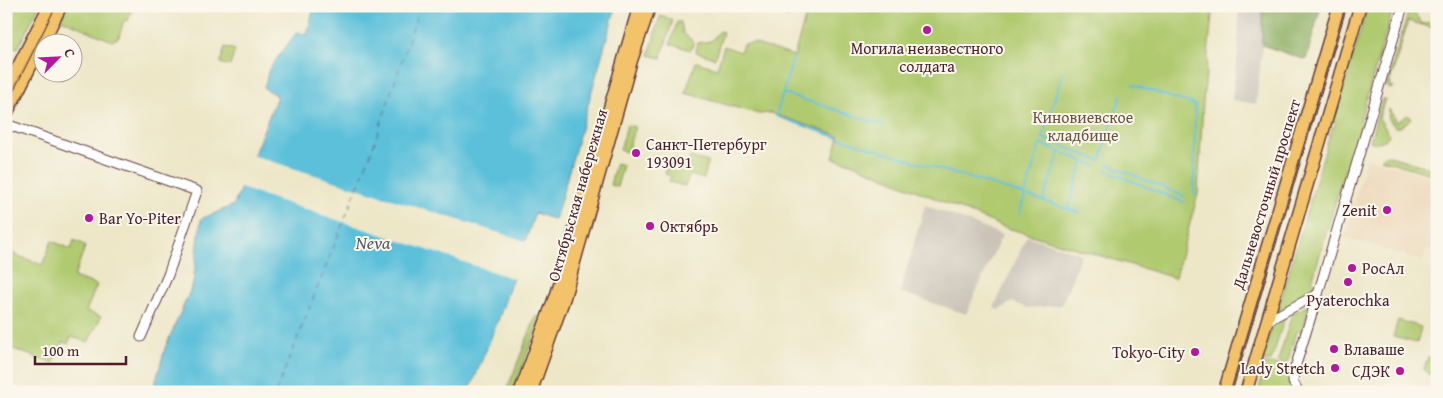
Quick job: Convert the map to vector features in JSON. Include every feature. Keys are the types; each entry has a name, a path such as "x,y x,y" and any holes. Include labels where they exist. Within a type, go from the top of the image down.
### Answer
{"main road":[{"path":"6,90 48,6"},
{"path":"6,115 17,69 61,6"},
{"name":"Октябрьская набережная","path":"520,392 555,296 639,6"},
{"name":"Октябрьская набережная","path":"531,392 564,299 631,62 650,6"},
{"name":"Дальневосточный проспект","path":"1224,392 1339,6"},
{"path":"1246,392 1360,6"}],"street":[{"path":"1299,392 1293,382 1296,368 1403,6"},
{"path":"6,124 197,191 168,275 141,337"},
{"path":"1267,321 1318,294"}],"shaded area":[{"path":"1239,6 1262,6 1262,50 1256,104 1232,100 1238,53"},
{"path":"1367,158 1437,179 1437,250 1426,248 1423,261 1344,237"},
{"path":"925,205 1002,235 966,314 900,292"},
{"path":"1027,236 1081,254 1062,305 1027,308 1012,302 999,310 994,308"}],"green space":[{"path":"10,6 39,6 18,48 6,48 6,11"},
{"path":"67,6 133,6 128,21 124,20 119,37 112,41 61,19"},
{"path":"764,6 797,6 794,16 790,15 789,17 768,10"},
{"name":"Киновиевское кладбище","path":"805,6 1213,6 1203,102 1198,194 1175,278 1001,226 851,163 833,158 839,136 771,113 759,114 685,93 696,62 717,68 724,46 740,52 743,44 753,43 794,56 808,8"},
{"path":"1262,6 1321,6 1306,60 1262,45"},
{"path":"1368,6 1394,6 1360,120 1364,124 1351,165 1346,166 1312,281 1315,283 1314,288 1306,297 1277,312 1332,127 1334,128 1335,122 1333,121"},
{"path":"1410,6 1414,6 1412,9 1422,24 1429,22 1434,27 1437,26 1437,29 1408,21 1389,85 1393,87 1391,89 1386,87"},
{"path":"660,16 673,20 661,58 649,55"},
{"path":"677,22 681,22 683,33 694,42 691,50 670,44"},
{"path":"720,31 723,32 715,58 696,52 698,43 711,41"},
{"path":"225,47 235,50 230,66 220,63"},
{"path":"1382,99 1385,99 1379,118 1389,135 1385,140 1375,143 1370,141"},
{"path":"1389,109 1397,122 1408,115 1411,119 1400,127 1395,127 1388,118"},
{"path":"627,125 635,127 627,152 620,150"},
{"path":"1387,155 1433,169 1437,176 1381,159"},
{"path":"690,157 708,162 704,179 690,175 685,186 669,182 671,176 665,174 669,158 688,163"},
{"path":"616,163 623,165 617,187 610,185"},
{"path":"74,240 85,247 74,277 97,285 86,311 101,317 88,342 71,337 68,344 63,342 53,364 6,346 6,251 42,265 52,241 71,249"},
{"path":"1306,306 1309,307 1302,331 1296,332 1287,364 1278,361 1292,314"},
{"path":"536,316 541,318 512,392 506,392"},
{"path":"1285,317 1271,361 1262,361 1272,324"},
{"path":"1398,320 1421,327 1417,343 1393,337"},
{"path":"1428,357 1433,357 1437,362 1437,375 1429,374 1424,369"},
{"path":"1263,364 1282,365 1292,370 1289,383 1294,392 1259,392"}],"water":[{"name":"Neva","path":"314,6 616,6 555,220 535,213 499,318 469,392 153,392 165,348 193,284 201,219 234,205 277,96 264,88 269,69 297,32 307,35"}],"pier":[{"path":"251,155 528,242 515,279 238,187"}],"waterway":[{"path":"793,58 776,116 845,140 1025,195"},
{"path":"1063,72 1042,138 1100,161 1121,95"},
{"path":"1133,85 1195,105 1194,195"},
{"path":"783,93 883,125"},
{"path":"1096,117 1113,123"},
{"path":"1019,215 1040,144 1096,166"},
{"path":"1043,200 1060,152"},
{"path":"1068,209 1083,161"},
{"path":"1107,164 1184,196"},
{"path":"1105,170 1183,202"},
{"path":"1029,196 1080,213"}],"ferry route":[{"path":"276,392 371,153 420,6"}],"tram line":[{"path":"6,106 56,6"},
{"path":"1232,392 1347,6"}],"place":[{"name":"Могила неизвестного солдата","path":"927,30"},
{"name":"Санкт-Петербург 193091","path":"636,153"},
{"name":"Zenit","path":"1387,210"},
{"name":"Bar Yo-Piter","path":"89,218"},
{"name":"Октябрь","path":"650,226"},
{"name":"РосАл","path":"1352,268"},
{"name":"Pyaterochka","path":"1348,282"},
{"name":"Влаваше","path":"1334,349"},
{"name":"Tokyo-City","path":"1195,352"},
{"name":"Lady Stretch","path":"1335,368"},
{"name":"СДЭК","path":"1400,371"}]}
